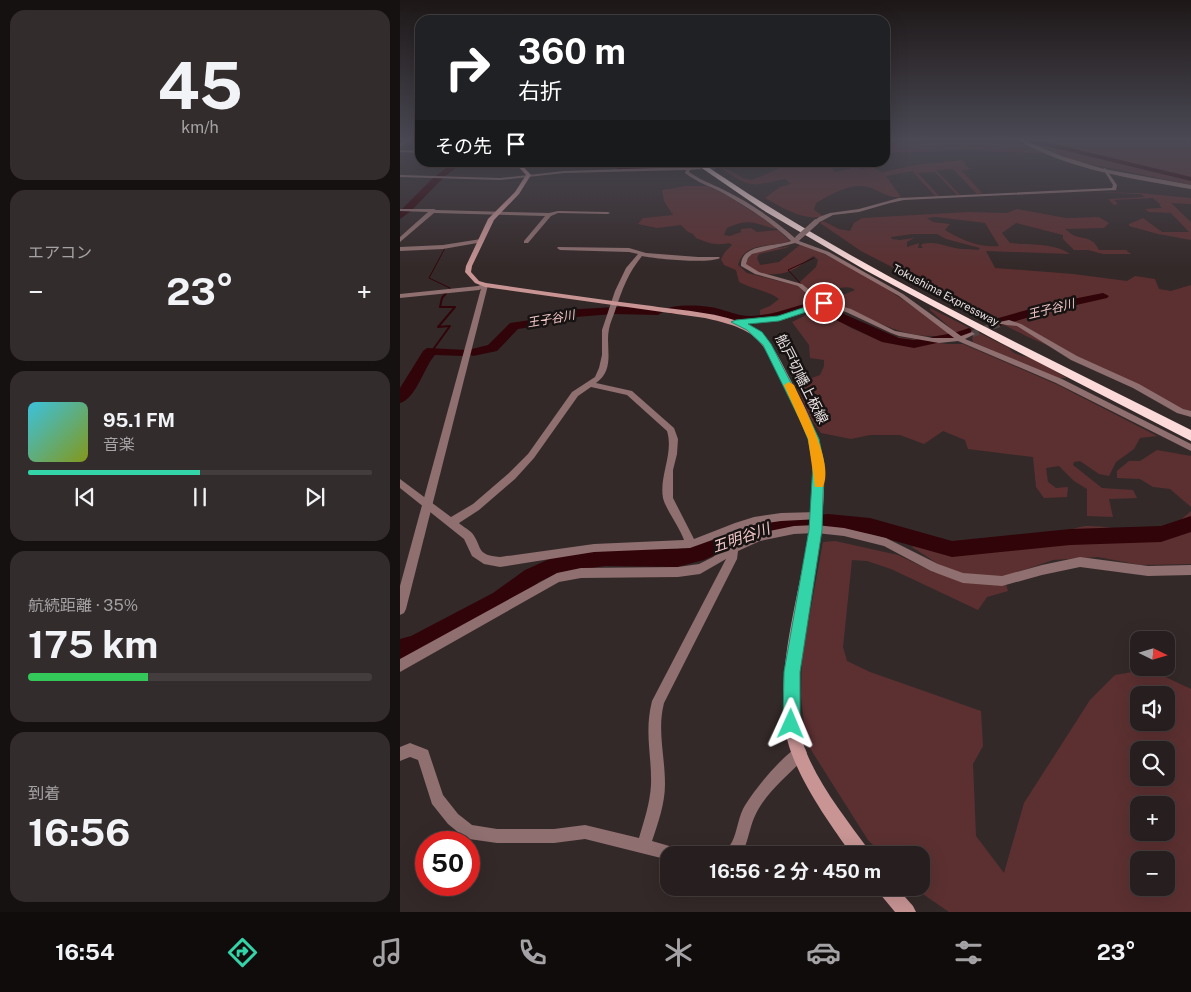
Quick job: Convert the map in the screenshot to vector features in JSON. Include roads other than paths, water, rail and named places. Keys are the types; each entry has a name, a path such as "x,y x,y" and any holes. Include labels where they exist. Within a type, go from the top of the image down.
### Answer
{"highway":[{"name":"Tokushima Expressway","path":"724,183 852,259 1191,436"},
{"name":"Tokushima Expressway","path":"730,183 853,252 996,327 1191,425"}],"main road":[{"path":"485,285 476,282 468,272 469,266 496,213 518,193 524,183"},
{"name":"船戸切幡上板線","path":"485,285 736,322 759,334 767,344 813,439 818,464 816,523 792,672 791,724 800,753 814,784 856,846"},
{"path":"893,896 907,912"}],"street":[{"path":"703,183 723,191 776,224 797,240 827,253 901,296 961,340 1059,381 1191,448"},
{"path":"972,334 961,340 933,340 894,332 852,312 820,304 800,285 757,274 743,265 743,259 756,250 786,245 797,240 816,222 826,216 865,209 882,203 904,199 1114,189 1113,183"},
{"path":"1170,183 1191,187"},
{"path":"406,209 496,213 608,213"},
{"path":"400,240 434,210"},
{"path":"526,242 550,214"},
{"path":"400,249 443,247 481,241"},
{"path":"560,248 629,250 641,254 676,258 717,258"},
{"path":"452,522 476,507 512,476 531,456 575,394 592,384 603,368 606,355 605,330 622,281 629,268 641,254"},
{"path":"400,296 479,288 485,285"},
{"path":"400,609 485,285"},
{"path":"736,322 779,319 798,314 820,304"},
{"path":"1002,323 1009,322 1019,325 1074,358 1136,386 1180,411 1191,414"},
{"path":"592,384 629,393 671,430 674,439 669,470 668,498 689,538 690,544"},
{"path":"400,483 468,536 476,553 488,561 500,562 594,548 690,544 702,542 748,523 787,517 886,542 935,568 964,578 1002,581 1080,562 1148,571 1191,570"},
{"path":"400,666 557,578 581,573 678,572 700,569 717,560 733,548 759,537 794,530 816,523"},
{"path":"643,847 656,806 658,780 652,718 658,701 733,556 733,548"},
{"path":"400,754 410,750 423,754 437,799 453,819 469,832 497,836 554,836 585,832 660,851"},
{"path":"738,846 748,813 757,797 800,753"}],"waterway":[{"path":"400,216 433,183"},
{"path":"445,248 429,278 450,288 449,290"},
{"path":"802,285 788,270 814,258"},
{"path":"432,351 450,326 438,327 455,307 440,307 442,298 447,292"},
{"name":"王子谷川","path":"999,322 1048,308 1103,296"},
{"name":"王子谷川","path":"671,310 709,310 741,319 777,317 808,306 823,305 842,318 887,339 898,342 914,344 951,336"},
{"name":"王子谷川","path":"615,311 658,311"},
{"name":"王子谷川","path":"473,352 492,348 514,326 539,322 563,314 609,312"},
{"name":"王子谷川","path":"960,334 969,332"},
{"name":"王子谷川","path":"400,398 428,354 432,351 463,352"},
{"name":"五明谷川","path":"400,650 414,646 500,600 532,576 556,565 605,557 677,558 704,552 733,537 764,528 801,523 828,522 870,526 952,549 1070,537 1161,534 1191,524"}],"tunnel":[{"path":"972,334 1001,323"}]}
